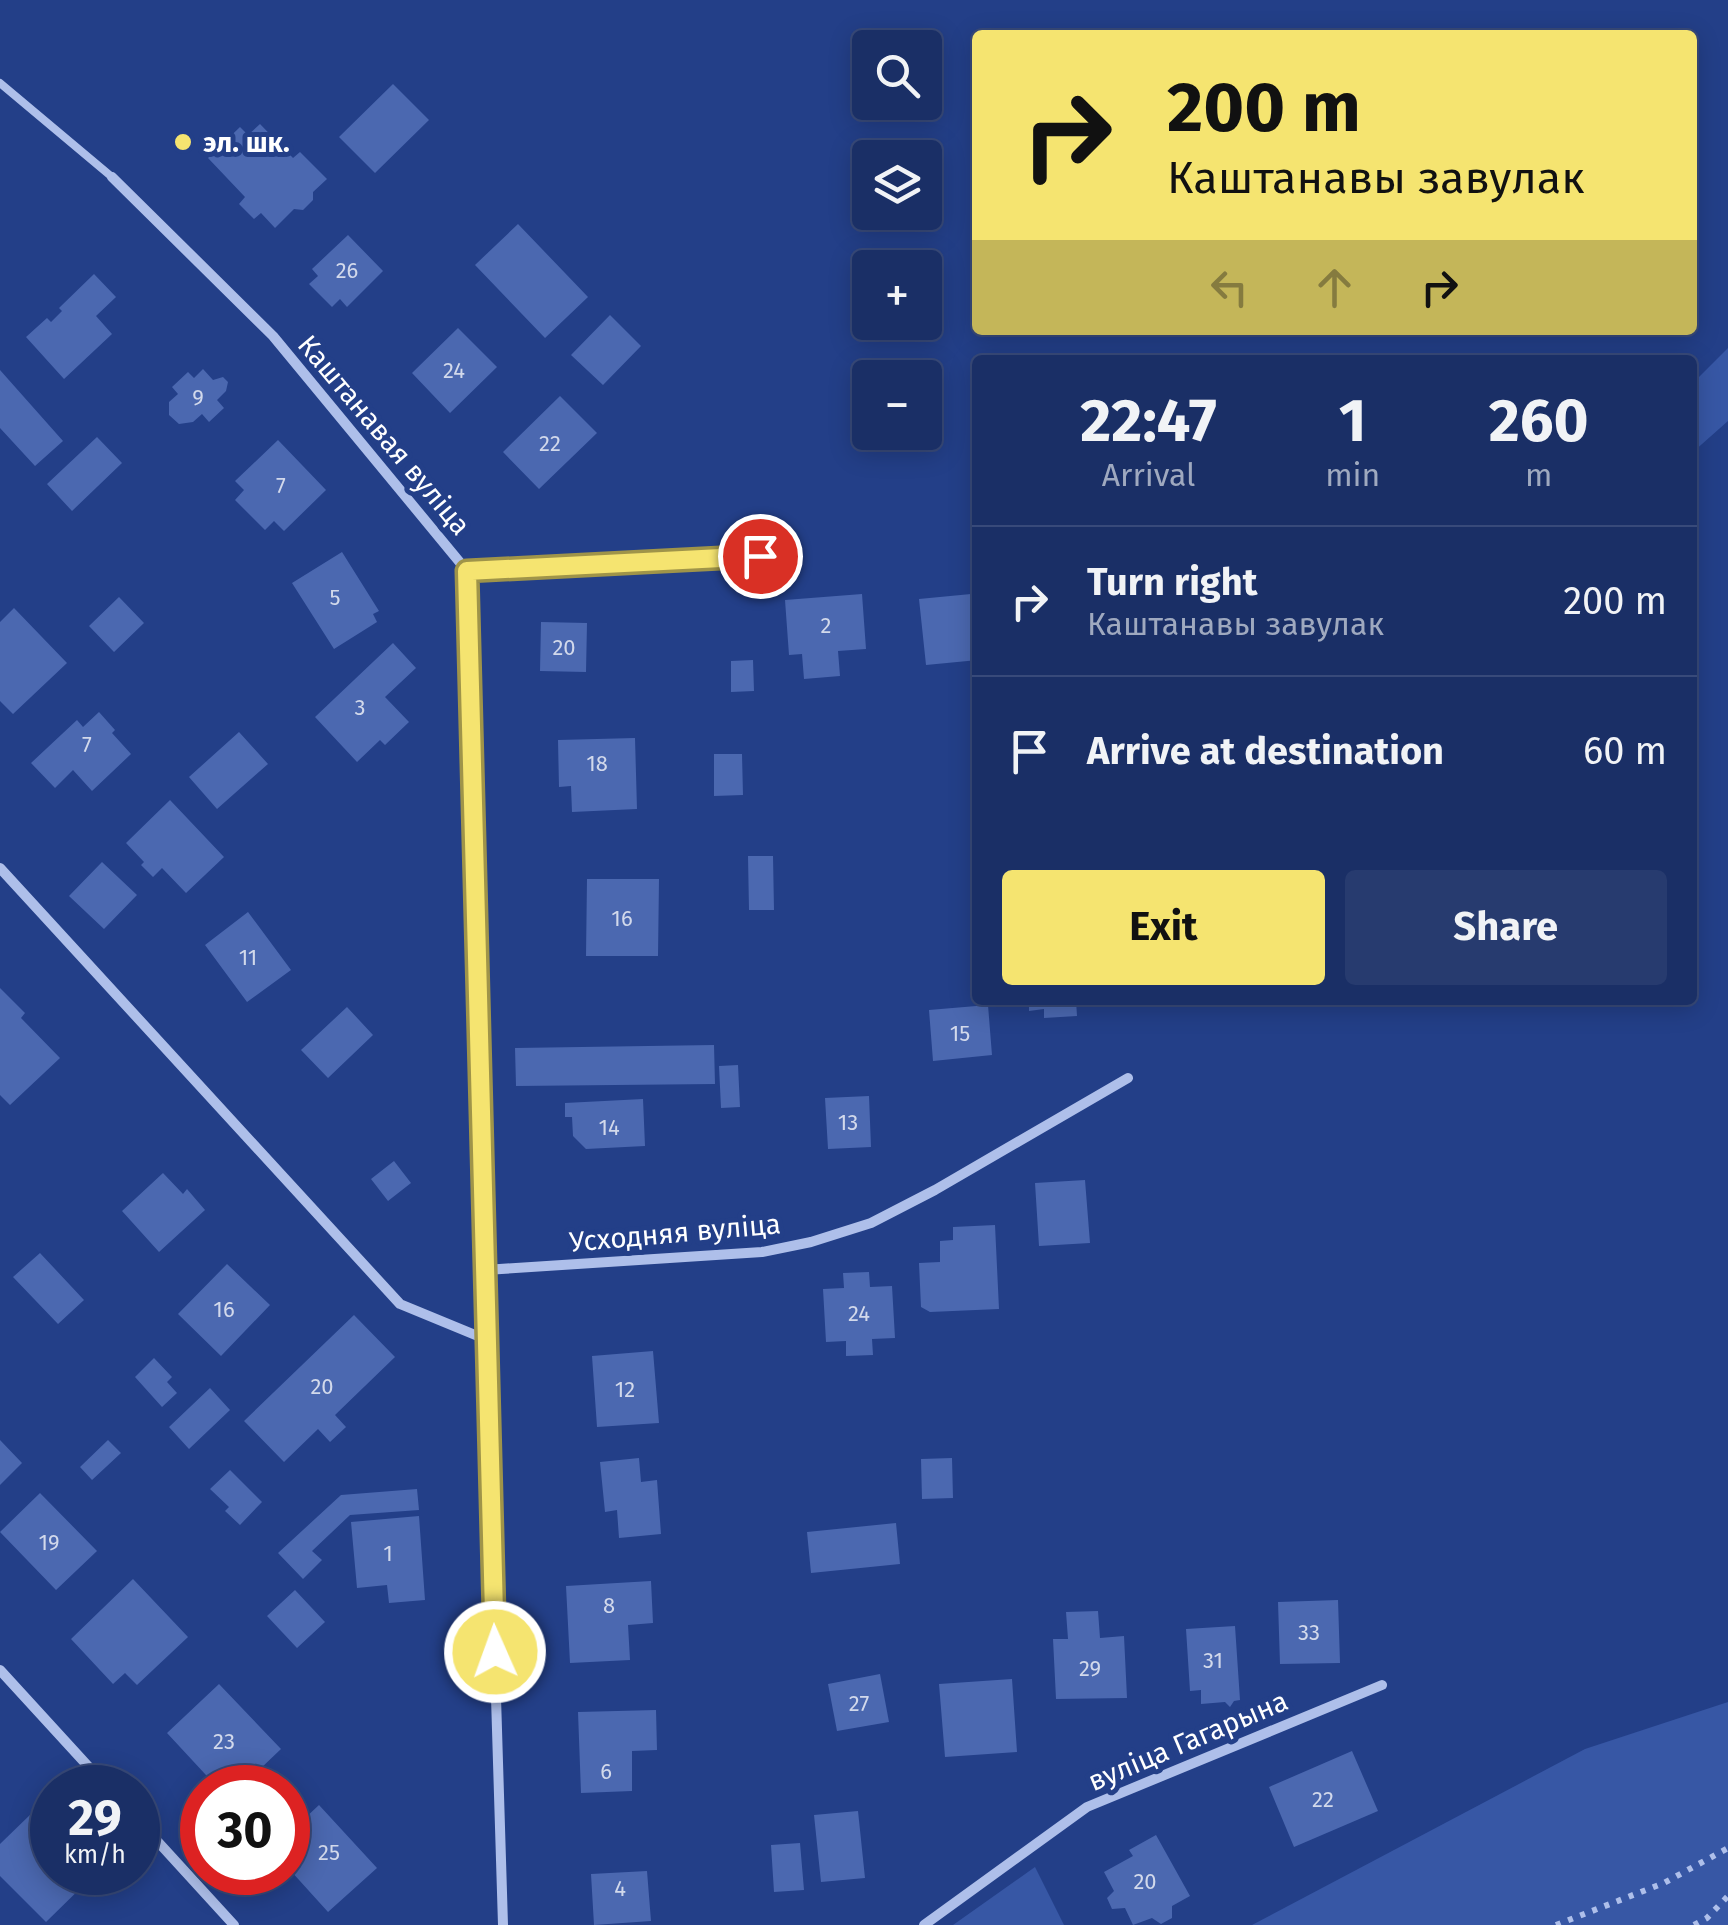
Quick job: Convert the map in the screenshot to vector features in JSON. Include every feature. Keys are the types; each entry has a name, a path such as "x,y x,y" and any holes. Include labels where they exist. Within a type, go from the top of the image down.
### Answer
{"street":[{"name":"Каштанавая вуліца","path":"112,176 273,336 467,571 484,1339 504,1925"},
{"path":"467,571 797,554"},
{"path":"0,868 400,1304 484,1339"},
{"name":"Усходняя вуліца","path":"485,1270 762,1252 811,1242 871,1223 935,1190 1128,1078"},
{"path":"0,1670 87,1765"},
{"name":"вуліца Гагарына","path":"924,1925 1087,1807 1382,1685"},
{"path":"160,1844 234,1925"}],"lane":[{"path":"0,83 112,176"}],"path":[{"path":"1556,1925 1664,1883 1728,1848"},
{"path":"1694,1925 1707,1918 1728,1896"}],"shaded area":[{"path":"1728,348 1728,421 1697,448 1697,379"},
{"path":"1728,1702 1728,1925 1252,1925 1585,1749"},
{"path":"1035,1867 1064,1925 953,1925"}],"building":[{"path":"393,84 429,120 375,173 339,137"},
{"path":"260,124 293,158 300,152 327,179 313,192 313,200 303,210 294,209 275,228 261,213 254,219 239,204 245,197 208,158 240,127 248,135"},
{"path":"518,224 588,297 545,338 475,265"},
{"path":"348,235 383,271 347,307 340,299 332,307 309,284 318,276 312,269"},
{"path":"94,274 116,297 96,316 112,334 64,379 26,337 47,318 51,322 62,311 59,308"},
{"path":"610,315 641,346 603,385 571,355"},
{"path":"458,328 497,367 450,413 412,373"},
{"path":"203,369 213,380 223,377 228,382 217,400 224,408 209,422 202,414 193,422 179,424 169,415 169,402 178,394 172,387 188,372 194,378"},
{"path":"0,370 63,441 35,466 0,428"},
{"path":"560,396 597,433 539,489 503,452"},
{"path":"97,437 122,463 72,511 47,484"},
{"path":"278,440 326,490 284,531 274,521 265,530 235,500 244,490 235,481"},
{"path":"342,552 379,611 373,614 377,622 334,649 292,583"},
{"path":"862,594 866,649 838,651 840,676 804,679 802,654 789,655 785,600"},
{"path":"971,594 972,661 926,665 919,599"},
{"path":"119,597 144,623 114,652 89,626"},
{"path":"14,608 67,663 13,714 0,701 0,622"},
{"path":"541,622 587,623 586,672 540,671"},
{"path":"393,643 416,668 385,697 409,722 385,745 380,740 357,762 315,717"},
{"path":"753,660 754,691 731,692 731,661"},
{"path":"99,712 131,754 92,791 73,770 55,788 31,763 77,720 83,727"},
{"path":"239,732 268,764 217,809 189,777"},
{"path":"635,738 637,809 572,812 571,786 559,787 558,740"},
{"path":"714,754 742,754 743,795 714,796"},
{"path":"170,800 224,857 186,893 162,868 153,877 126,843"},
{"path":"748,856 773,856 774,910 749,910"},
{"path":"102,862 137,895 104,929 69,896"},
{"path":"587,879 659,879 658,956 586,956"},
{"path":"248,912 291,970 247,1002 205,945"},
{"path":"0,988 25,1013 21,1018 60,1058 10,1105 0,1095"},
{"path":"988,1005 992,1055 933,1061 929,1010"},
{"path":"1029,1005 1076,1005 1077,1016 1044,1018 1044,1009 1029,1011"},
{"path":"347,1007 373,1035 328,1078 301,1050"},
{"path":"714,1045 715,1084 516,1086 515,1048"},
{"path":"738,1065 740,1107 721,1108 719,1066"},
{"path":"869,1096 871,1147 828,1149 825,1098"},
{"path":"643,1099 645,1146 586,1149 573,1136 572,1117 565,1117 565,1103"},
{"path":"394,1161 411,1183 388,1201 371,1179"},
{"path":"163,1173 183,1194 187,1189 205,1210 159,1252 122,1211"},
{"path":"1085,1180 1090,1243 1039,1246 1035,1183"},
{"path":"995,1225 999,1309 930,1312 921,1307 919,1263 940,1262 940,1241 953,1240 953,1227"},
{"path":"40,1253 84,1300 58,1324 13,1277"},
{"path":"227,1264 270,1305 221,1356 178,1314"},
{"path":"869,1272 870,1287 892,1286 895,1338 872,1339 873,1355 846,1356 846,1341 826,1342 823,1289 844,1288 843,1273"},
{"path":"354,1315 395,1357 335,1415 346,1427 330,1442 318,1429 284,1462 244,1421"},
{"path":"653,1351 659,1423 597,1427 592,1356"},
{"path":"154,1358 172,1377 167,1382 177,1393 162,1407 135,1377"},
{"path":"210,1388 230,1410 189,1449 169,1427"},
{"path":"0,1440 22,1463 0,1485"},
{"path":"108,1440 121,1453 92,1480 80,1467"},
{"path":"639,1458 641,1482 657,1480 661,1534 619,1538 617,1510 605,1512 600,1462"},
{"path":"952,1458 953,1498 922,1499 921,1459"},
{"path":"230,1470 262,1502 240,1525 225,1511 229,1507 210,1489"},
{"path":"417,1489 419,1510 350,1515 312,1551 322,1560 303,1579 278,1553 341,1495"},
{"path":"40,1493 97,1551 56,1590 0,1532"},
{"path":"419,1516 425,1600 389,1603 387,1585 357,1588 351,1522"},
{"path":"896,1523 900,1564 811,1573 807,1532"},
{"path":"133,1579 188,1637 137,1685 125,1673 113,1684 71,1639"},
{"path":"651,1581 653,1623 628,1625 630,1660 570,1663 566,1586"},
{"path":"295,1590 325,1622 297,1648 267,1616"},
{"path":"1338,1600 1340,1663 1280,1664 1278,1602"},
{"path":"1098,1611 1100,1638 1124,1636 1127,1698 1056,1699 1053,1639 1068,1639 1066,1612"},
{"path":"1235,1626 1240,1700 1230,1707 1225,1702 1201,1704 1201,1690 1190,1691 1186,1629"},
{"path":"880,1674 889,1722 837,1731 828,1684"},
{"path":"1012,1679 1017,1752 945,1757 939,1684"},
{"path":"219,1684 281,1749 264,1765 197,1765 167,1733"},
{"path":"656,1710 657,1750 632,1751 632,1791 581,1793 578,1712"},
{"path":"1352,1751 1378,1811 1294,1847 1269,1787"},
{"path":"319,1805 377,1868 328,1912 310,1892 310,1813"},
{"path":"858,1811 865,1878 821,1882 814,1815"},
{"path":"30,1815 30,1895 74,1895 46,1922 0,1876 0,1844"},
{"path":"1156,1835 1190,1896 1172,1906 1172,1918 1161,1924 1152,1918 1133,1925 1125,1908 1112,1909 1107,1898 1114,1891 1104,1872 1133,1856 1129,1850"},
{"path":"800,1843 804,1890 774,1892 771,1845"},
{"path":"647,1871 651,1921 594,1925 591,1874"}],"place":[{"name":"эл. шк.","path":"183,142"}],"route":[{"path":"495,1652 467,571 760,556"}]}
